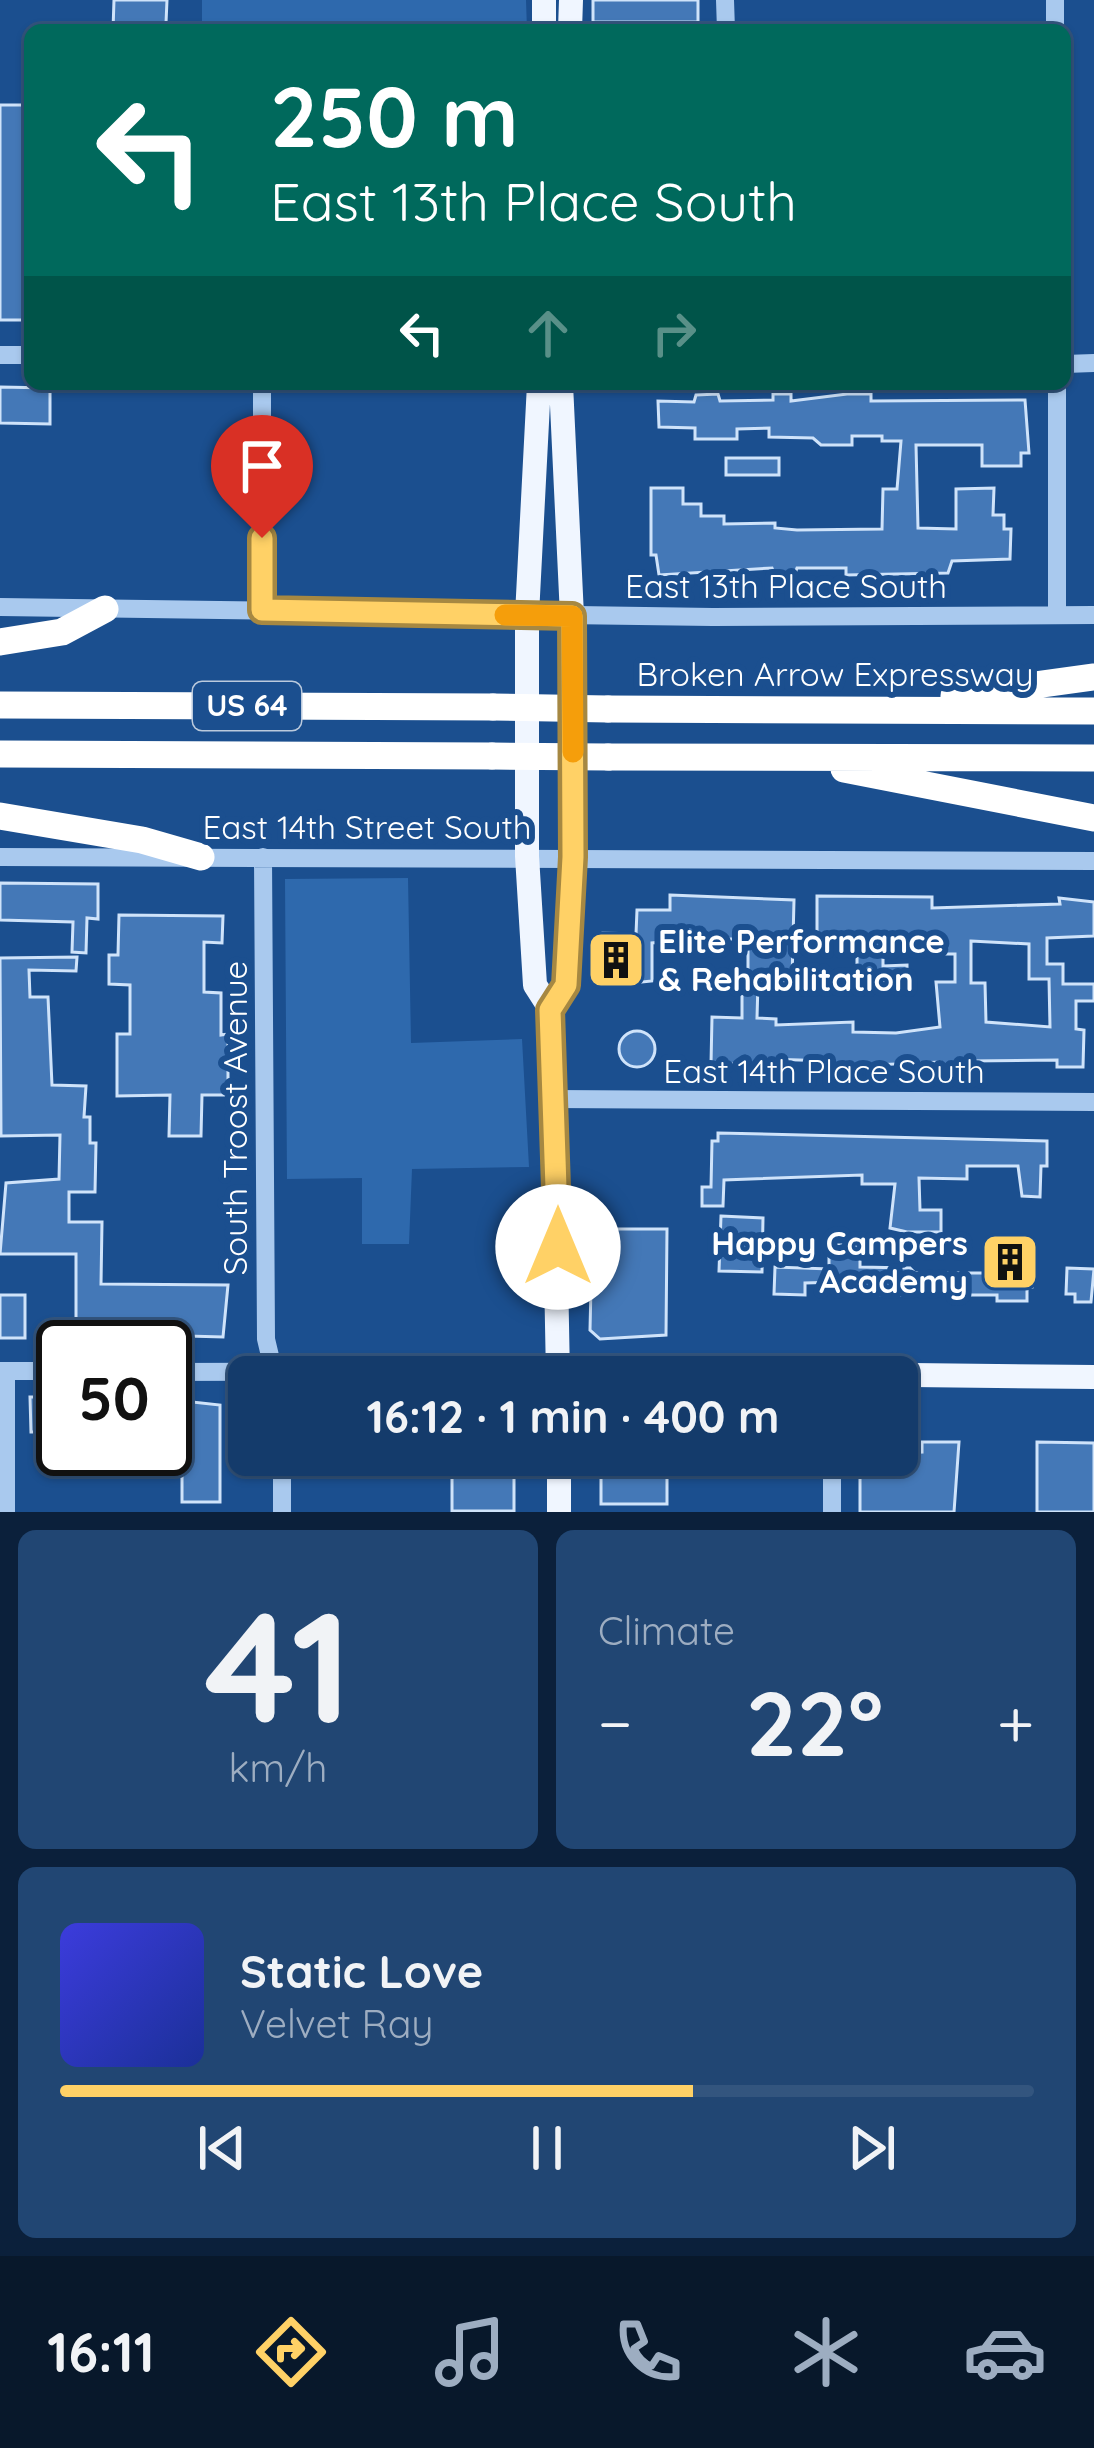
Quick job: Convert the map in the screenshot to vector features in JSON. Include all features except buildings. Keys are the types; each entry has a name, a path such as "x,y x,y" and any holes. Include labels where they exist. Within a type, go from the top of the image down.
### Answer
{"highway":[{"path":"0,642 62,632 105,609"},
{"path":"860,710 1094,676"},
{"name":"Broken Arrow Expressway","path":"0,705 1094,711"},
{"name":"US 64","path":"0,754 1094,758"},
{"path":"788,757 1094,818"},
{"path":"0,816 142,840 201,857"}],"main road":[{"path":"539,390 527,615 526,856 535,985 550,1010 558,1356"},
{"path":"550,1010 566,985 573,857 572,616 561,390"},
{"path":"918,1376 1094,1377"},
{"path":"559,1476 559,1512"}],"street":[{"path":"262,390 262,610"},
{"path":"1057,390 1057,614"},
{"name":"East 13th Place South","path":"0,608 572,616 1094,614"},
{"name":"East 14th Street South","path":"0,857 1094,861"},
{"name":"South Troost Avenue","path":"263,857 270,1356"},
{"name":"East 14th Place South","path":"553,1099 1094,1102"},
{"path":"6,1512 3,1371 36,1371"},
{"path":"192,1373 228,1374"},
{"path":"282,1476 282,1512"},
{"path":"832,1476 832,1512"}],"shaded area":[{"path":"202,0 526,0 527,24 202,24"},
{"path":"408,878 411,1043 522,1039 529,1167 412,1169 409,1244 362,1244 362,1178 287,1179 285,879"}],"slow traffic":[{"path":"505,615 572,616 573,752"}],"place":[{"name":"Elite Performance & Rehabilitation","path":"616,960"},
{"name":"Happy Campers Academy","path":"1010,1262"}],"route":[{"path":"262,538 262,610 572,616 573,857 566,985 550,1010 558,1247"}]}
